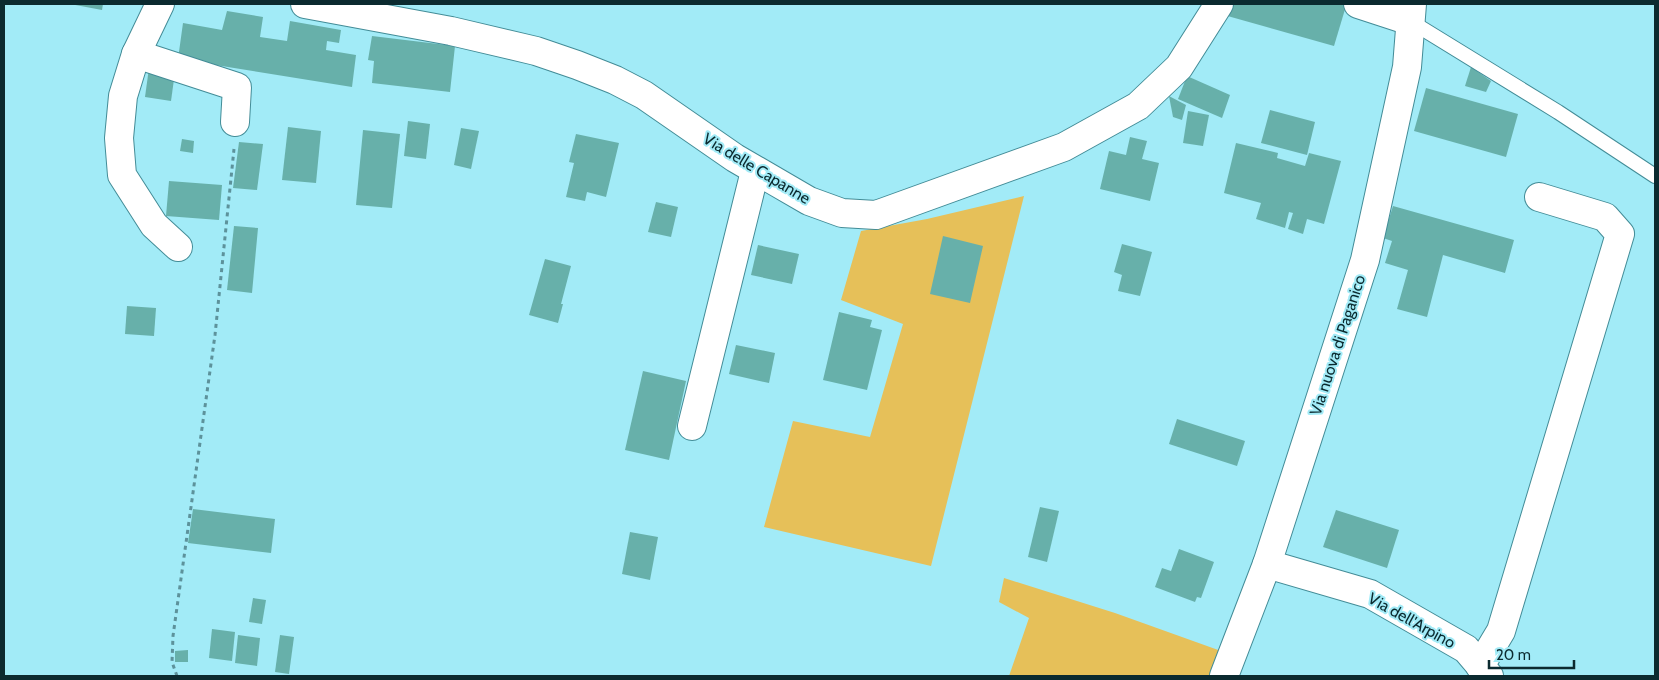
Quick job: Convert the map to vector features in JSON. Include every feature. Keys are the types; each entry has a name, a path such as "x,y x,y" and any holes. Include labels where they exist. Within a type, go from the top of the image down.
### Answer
{"street":[{"path":"160,4 136,54 123,96 118,138 122,175 154,226 178,247"},
{"name":"Via delle Capanne","path":"305,4 353,9 536,51 577,65 615,80 644,95 755,170 808,201 842,213 876,215 1064,147 1138,106 1179,67 1219,4"},
{"path":"1358,4 1411,13"},
{"name":"Via nuova di Paganico","path":"1224,676 1267,564 1364,260 1407,67 1411,13"},
{"path":"136,54 237,87 235,122"},
{"path":"692,426 755,170"},
{"path":"1485,671 1501,631 1620,234 1606,217 1539,197"},
{"name":"Via dell'Arpino","path":"1267,564 1370,594 1466,649 1485,671"}],"lane":[{"path":"1411,13 1655,176"}],"path":[{"path":"177,676 172,662 173,636 219,298 235,122"}],"shaded area":[{"path":"1024,196 931,566 764,527 793,421 870,437 903,324 841,300 861,231 927,219"},
{"path":"1004,578 1115,613 1221,651 1212,676 1009,676 1029,618 999,602"}],"building":[{"path":"70,4 103,4 102,10"},
{"path":"1231,4 1340,4 1346,6 1334,46 1224,15"},
{"path":"227,11 263,17 260,37 287,41 290,21 341,30 339,43 327,41 326,50 356,55 352,87 178,59 183,23 222,30"},
{"path":"372,36 455,46 450,92 372,83 374,61 368,60"},
{"path":"1471,67 1491,81 1486,92 1465,86"},
{"path":"149,68 175,72 171,101 145,97"},
{"path":"1187,76 1230,95 1222,118 1178,99"},
{"path":"1426,88 1518,114 1506,157 1414,131"},
{"path":"1169,96 1186,105 1182,120 1173,117"},
{"path":"1270,110 1315,122 1307,155 1261,143"},
{"path":"1188,111 1209,115 1203,146 1183,143"},
{"path":"408,121 430,124 426,159 404,156"},
{"path":"288,127 321,131 316,183 282,180"},
{"path":"461,128 479,131 471,169 454,165"},
{"path":"363,130 400,134 392,208 356,205"},
{"path":"576,134 619,143 606,197 587,192 585,201 566,197 574,163 569,162"},
{"path":"1130,137 1147,141 1142,159 1159,163 1150,201 1100,189 1109,151 1126,155"},
{"path":"182,139 194,141 193,153 180,151"},
{"path":"239,142 263,144 257,190 233,188"},
{"path":"1236,143 1278,153 1277,158 1305,166 1309,153 1341,161 1324,224 1307,219 1303,234 1288,229 1293,213 1289,212 1285,228 1256,219 1261,203 1224,193"},
{"path":"169,181 222,185 219,220 166,216"},
{"path":"656,202 678,207 671,237 648,232"},
{"path":"1393,206 1514,240 1505,273 1443,255 1427,317 1397,309 1408,270 1385,263 1392,241 1383,238"},
{"path":"234,226 258,228 252,293 227,290"},
{"path":"943,236 983,246 970,303 930,294"},
{"path":"1122,244 1152,252 1140,296 1118,291 1122,275 1114,272"},
{"path":"758,245 799,254 792,284 751,275"},
{"path":"545,259 571,266 558,323 529,315"},
{"path":"127,306 156,308 154,336 125,334"},
{"path":"839,312 872,320 870,327 882,330 867,390 823,380"},
{"path":"736,345 775,353 769,383 729,374"},
{"path":"643,371 686,381 669,460 625,450"},
{"path":"1177,419 1245,441 1237,466 1169,444"},
{"path":"1040,507 1059,511 1047,562 1028,557"},
{"path":"193,509 275,519 271,553 188,543"},
{"path":"1336,510 1399,530 1387,568 1323,547"},
{"path":"630,532 658,537 650,580 622,574"},
{"path":"1179,549 1214,562 1201,598 1197,597 1195,602 1155,587 1162,568 1171,571"},
{"path":"253,598 266,600 262,624 249,622"},
{"path":"212,629 235,632 232,661 209,658"},
{"path":"238,635 260,638 257,666 235,663"},
{"path":"280,635 294,637 289,674 275,672"},
{"path":"188,650 188,662 175,662 175,651"}]}
